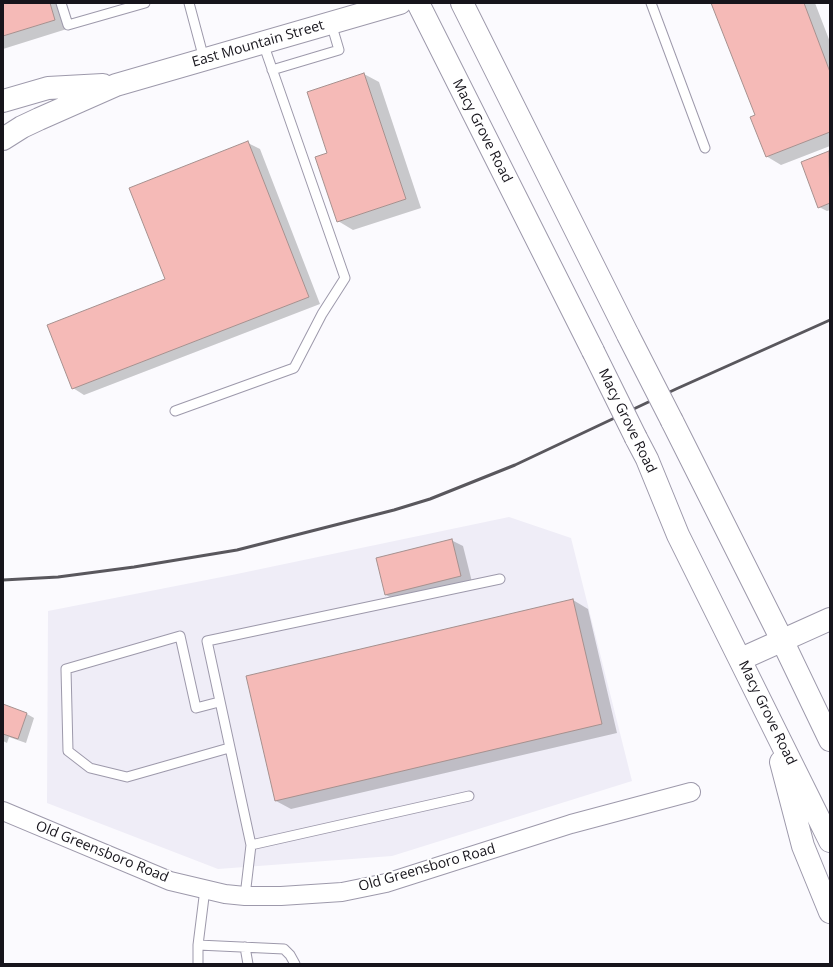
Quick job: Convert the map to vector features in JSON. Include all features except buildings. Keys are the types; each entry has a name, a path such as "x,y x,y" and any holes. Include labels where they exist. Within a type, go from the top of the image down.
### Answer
{"main road":[{"name":"East Mountain Street","path":"3,139 39,119 116,84 400,3"},
{"name":"Macy Grove Road","path":"418,3 647,459 678,534 830,841"},
{"path":"462,3 782,640 830,740"},
{"name":"East Mountain Street","path":"5,98 48,88 116,84"},
{"path":"740,659 830,619"},
{"path":"768,716 803,846 830,912"}],"street":[{"name":"Old Greensboro Road","path":"3,811 170,881 245,896 281,896 342,892 386,883 571,824 691,792"}],"lane":[{"path":"61,3 68,25 145,3"},
{"path":"189,3 204,59"},
{"path":"651,3 705,148"},
{"path":"272,70 339,50 331,23"},
{"path":"174,412 294,368 322,314 345,278 263,42"},
{"path":"245,896 251,845 207,641 500,579"},
{"path":"219,702 196,708 180,636 66,669 68,751 90,768 127,777 229,748"},
{"path":"251,845 469,796"},
{"path":"198,964 198,944 206,889"},
{"path":"198,944 284,949 290,955 294,964"},
{"path":"245,947 248,964"}],"shaded area":[{"path":"509,517 571,538 632,781 392,856 218,869 47,803 48,611 232,575"}],"railway":[{"path":"3,580 58,577 134,567 237,550 394,510 430,499 515,465 676,389 830,320"}]}
